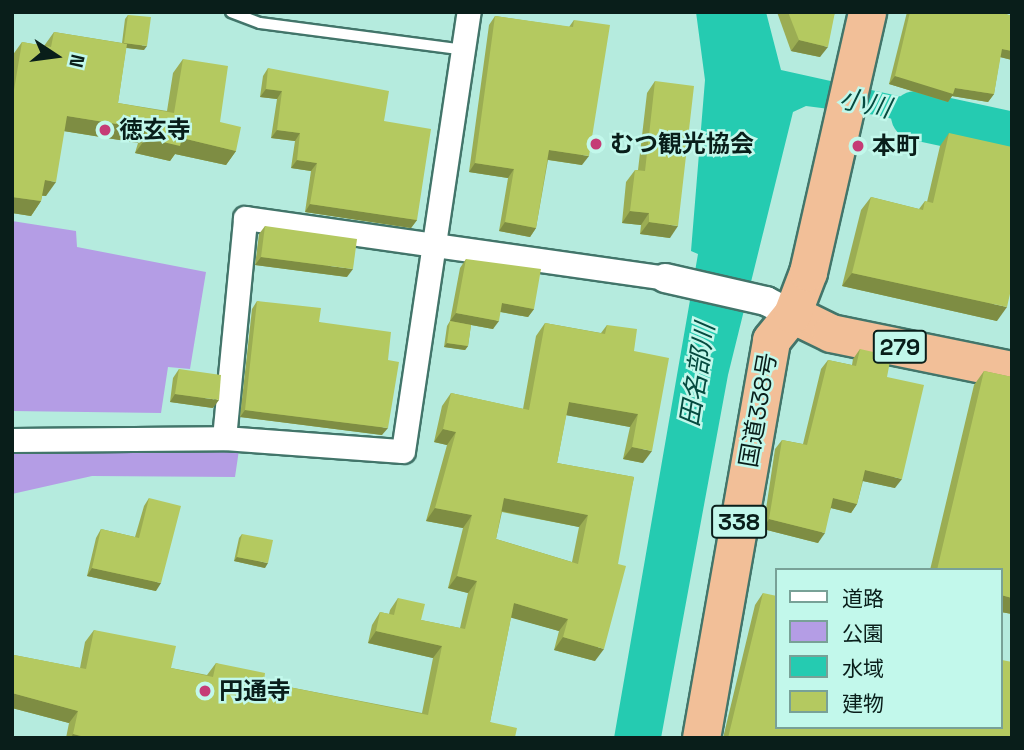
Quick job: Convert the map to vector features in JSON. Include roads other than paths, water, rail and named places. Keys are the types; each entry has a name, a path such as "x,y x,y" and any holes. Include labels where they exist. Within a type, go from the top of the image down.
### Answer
{"highway":[{"name":"国道338号","path":"701,738 771,340 779,307 844,118 867,12"},
{"name":"279","path":"779,307 831,333 1012,370"}],"street":[{"path":"12,440 224,438 403,451 469,12"},
{"path":"224,438 245,218 665,278 779,307"}],"lane":[{"path":"231,12 260,23 464,50"}],"water":[{"name":"田名部川","path":"696,12 766,12 781,70 984,115 976,139 876,115 806,106 793,112 728,375 661,738 614,738 698,254 691,251 705,80"}],"waterway":[{"name":"小川","path":"915,115 1012,136"}],"place":[{"name":"徳玄寺","path":"105,130"},
{"name":"むつ観光協会","path":"596,144"},
{"name":"本町","path":"858,146"},
{"name":"円通寺","path":"205,691"}]}
